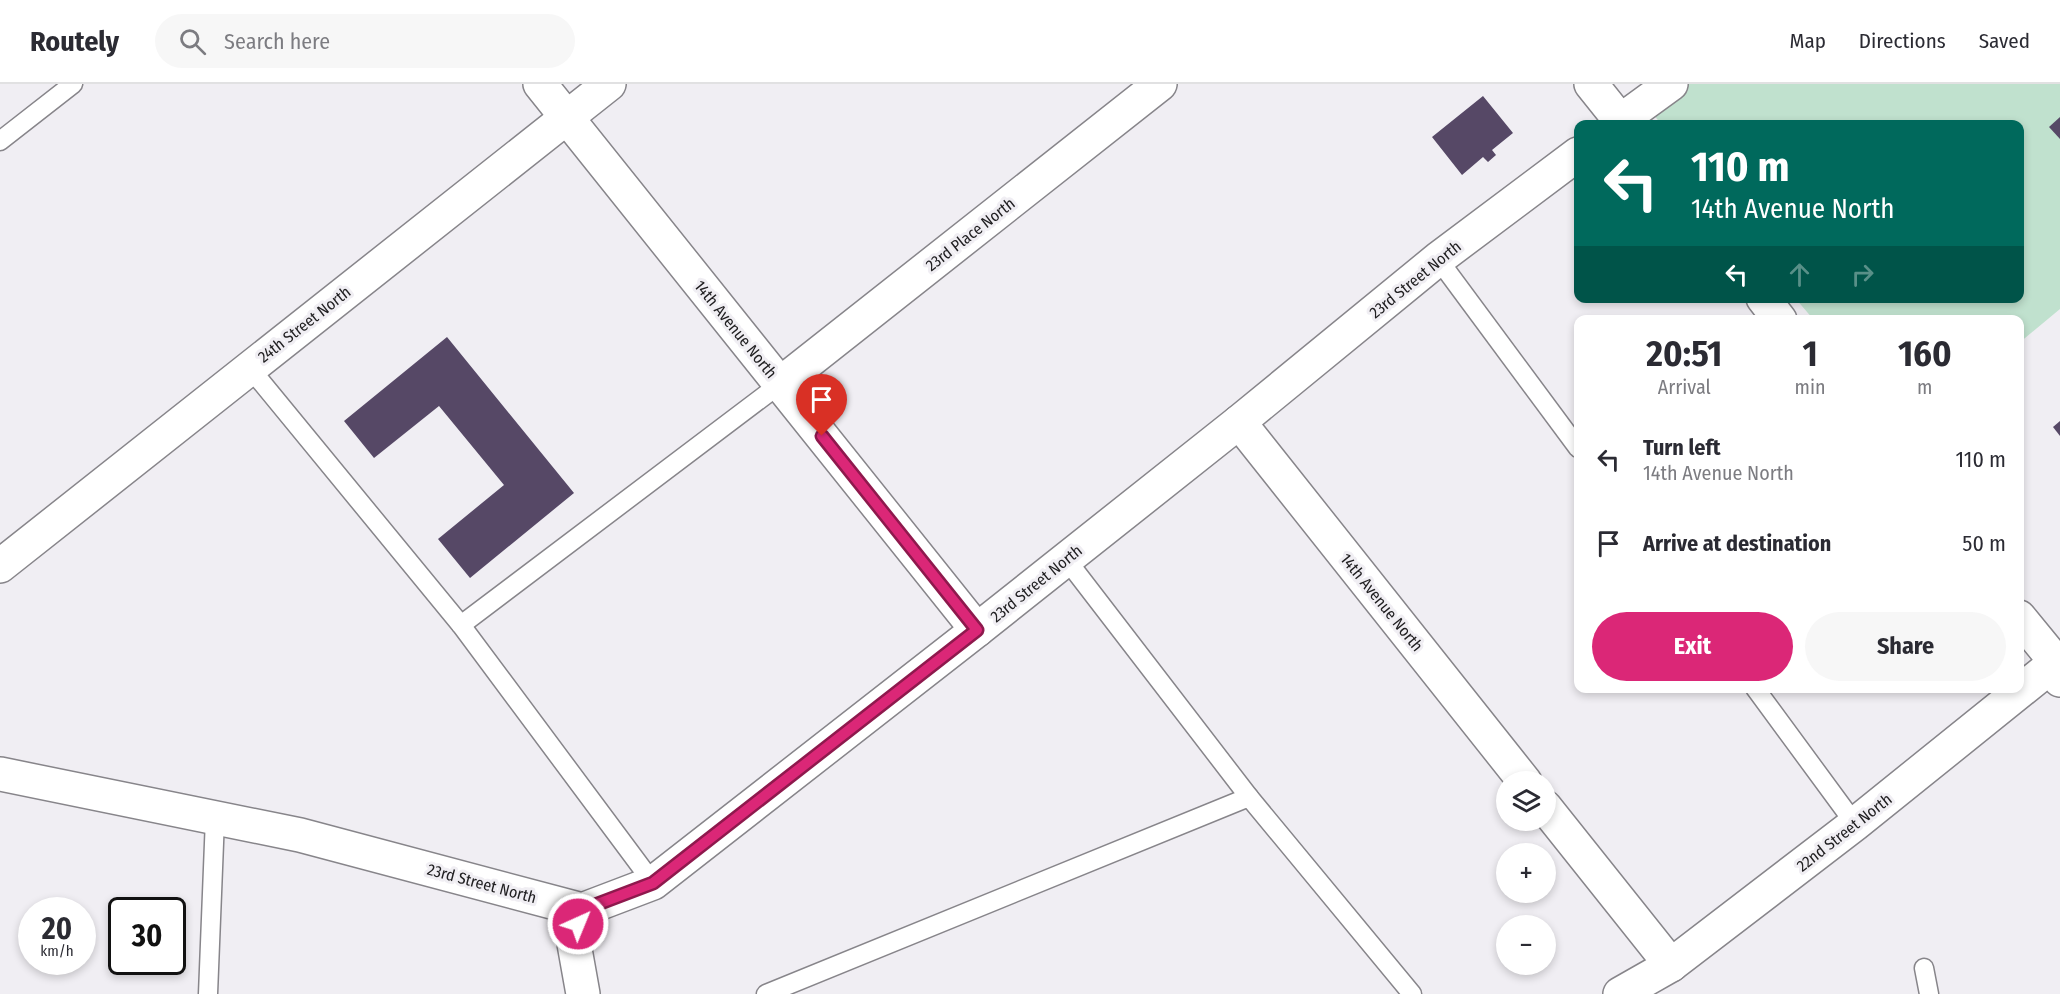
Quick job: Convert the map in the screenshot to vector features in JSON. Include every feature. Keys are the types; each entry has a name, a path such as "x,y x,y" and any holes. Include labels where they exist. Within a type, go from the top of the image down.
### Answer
{"street":[{"name":"14th Avenue North","path":"540,84 977,630"},
{"name":"24th Street North","path":"0,566 609,84"},
{"name":"23rd Place North","path":"780,384 1160,84"},
{"path":"1591,84 1618,120"},
{"path":"1624,120 1671,84"},
{"name":"23rd Street North","path":"0,774 300,835 582,910 653,883 1239,422 1438,259 1574,157"},
{"path":"1767,303 1776,315"},
{"name":"14th Avenue North","path":"1239,422 1516,771"},
{"path":"2024,623 2059,667"},
{"name":"22nd Street North","path":"1620,994 1671,965 2059,667"},
{"path":"1556,821 1671,965"},
{"path":"582,910 573,938 583,994"}],"lane":[{"path":"0,141 73,84"},
{"path":"1438,259 1574,443"},
{"path":"249,367 461,625 653,883"},
{"path":"461,625 780,384"},
{"path":"1066,559 1249,796 1412,994"},
{"path":"1759,693 1855,824"},
{"path":"766,994 1249,796"},
{"path":"208,994 216,818"},
{"path":"1924,968 1929,994"}],"green space":[{"path":"1671,84 2060,84 2060,309 2024,339 2024,315 1810,315 1799,303 2024,303 2024,120 1658,120 1645,104"}],"building":[{"path":"1483,96 1513,133 1492,150 1496,155 1488,162 1483,157 1462,175 1432,137"},
{"path":"2060,117 2060,139 2049,127"},
{"path":"447,337 574,493 470,578 438,539 504,485 439,406 374,458 344,421"},
{"path":"2060,421 2060,436 2053,427"}],"route":[{"path":"578,924 582,910 653,883 977,630 822,436"}]}
